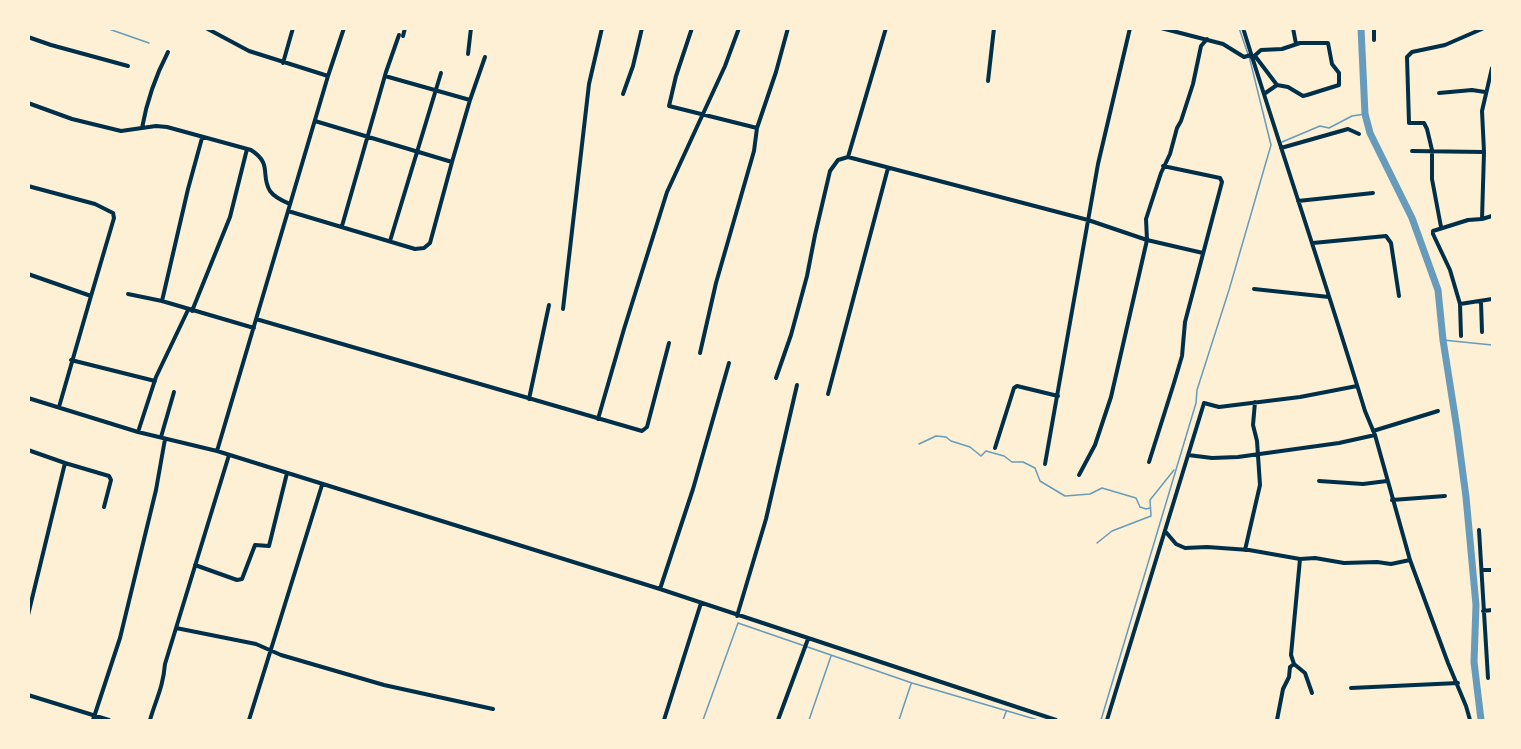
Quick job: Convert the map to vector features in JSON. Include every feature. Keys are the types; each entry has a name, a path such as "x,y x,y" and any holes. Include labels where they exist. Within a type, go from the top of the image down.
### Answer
{"street":[{"path":"206,28 249,51 328,76"},
{"path":"283,63 293,28"},
{"path":"217,451 344,28"},
{"path":"342,226 385,76 405,28"},
{"path":"468,54 471,28"},
{"path":"563,309 589,84 602,28"},
{"path":"623,94 633,66 642,28"},
{"path":"692,28 669,106 757,128"},
{"path":"598,419 667,192 704,114 739,28"},
{"path":"700,353 716,284 754,151 757,128 788,28"},
{"path":"848,157 886,28"},
{"path":"988,81 994,28"},
{"path":"1045,464 1098,164 1130,28"},
{"path":"1161,28 1223,44 1244,57 1252,56 1261,50 1282,49 1313,42 1328,43 1332,64 1339,73 1339,86 1303,96 1288,87 1277,85 1252,56"},
{"path":"1186,28 1186,34"},
{"path":"1243,28 1374,433 1410,560 1470,720"},
{"path":"1293,28 1296,45"},
{"path":"1374,28 1374,40"},
{"path":"1441,227 1431,179 1432,150 1425,125 1418,122 1409,123 1407,57 1412,52 1445,45 1484,28"},
{"path":"28,37 128,66"},
{"path":"1078,475 1095,445 1111,398 1147,240 1146,219 1193,84 1198,56 1206,39"},
{"path":"142,128 146,102 154,78 168,52"},
{"path":"288,211 415,249 427,247 485,57"},
{"path":"1482,219 1484,152 1482,111 1492,68"},
{"path":"390,241 441,72"},
{"path":"385,76 470,100"},
{"path":"1264,94 1277,85"},
{"path":"1439,93 1461,90 1485,92"},
{"path":"28,103 72,119 120,131 167,127 247,149 259,155 264,164 269,190 280,200 290,204"},
{"path":"315,121 452,162"},
{"path":"1281,148 1348,129 1359,134"},
{"path":"162,301 202,138"},
{"path":"138,432 155,381 190,310 230,217 247,149"},
{"path":"1412,151 1484,152"},
{"path":"776,378 791,335 807,276 814,235 830,171 838,160 848,157 1088,220 1147,240 1203,253"},
{"path":"1149,462 1182,356 1185,322 1221,180 1192,171 1163,166"},
{"path":"828,394 888,168"},
{"path":"28,186 95,204 112,213 114,218 59,407"},
{"path":"1298,201 1373,193"},
{"path":"1461,336 1460,304 1450,270 1433,231 1468,220 1492,216"},
{"path":"1313,243 1386,236 1391,243 1399,296"},
{"path":"28,274 92,296"},
{"path":"1254,289 1329,297"},
{"path":"128,294 162,301 254,328"},
{"path":"1460,304 1492,299"},
{"path":"1481,302 1482,332"},
{"path":"529,399 549,305"},
{"path":"256,319 638,431 645,430 669,343"},
{"path":"71,360 114,373 155,381"},
{"path":"660,589 693,489 729,363"},
{"path":"737,615 765,519 797,385"},
{"path":"995,448 1014,388 1017,386 1058,396"},
{"path":"1107,720 1204,403 1219,407 1300,397 1357,386"},
{"path":"94,718 120,638 156,490 163,438 174,392"},
{"path":"28,398 138,432 217,451 660,589 1056,720"},
{"path":"1245,550 1260,485 1257,441 1253,425 1255,402"},
{"path":"1188,455 1225,458 1339,442 1374,433 1438,411"},
{"path":"28,450 109,476 111,480 104,507"},
{"path":"150,720 154,704 161,693 165,664 229,455"},
{"path":"28,615 64,463"},
{"path":"195,565 237,580 242,579 255,545 269,546 287,474"},
{"path":"1319,481 1363,484 1387,481"},
{"path":"249,720 322,485"},
{"path":"1392,500 1445,496"},
{"path":"1165,530 1176,544 1185,548 1207,547 1245,550 1300,559 1391,564 1410,560"},
{"path":"1479,530 1488,678"},
{"path":"1300,559 1292,655 1294,664 1305,673 1312,693"},
{"path":"1482,570 1492,570"},
{"path":"664,720 701,603"},
{"path":"1484,611 1492,610"},
{"path":"176,628 256,644 281,655 384,685 493,709"},
{"path":"778,720 808,639"},
{"path":"1277,720 1283,689 1289,677 1290,667 1294,664"},
{"path":"1351,688 1458,683"},
{"path":"28,695 94,718 109,720"}],"waterway":[{"path":"106,28 149,43"},
{"path":"1101,720 1271,145 1250,60 1239,28"},
{"path":"1361,28 1365,114 1370,133 1412,218 1438,290 1466,497 1476,605 1474,662 1481,720"},
{"path":"1282,142 1320,126 1329,128 1352,116 1365,114"},
{"path":"1443,340 1492,345"},
{"path":"919,444 936,436 946,437 970,447 981,456 986,451 1004,456 1012,462 1023,462 1035,468 1040,481 1065,496 1090,494 1102,488 1136,498 1140,507 1150,508"},
{"path":"1097,543 1112,531 1151,516 1150,500 1174,470"},
{"path":"703,720 738,623 912,683 1038,720"},
{"path":"809,720 831,656"},
{"path":"899,720 911,684"},
{"path":"1003,720 1006,712"}]}
